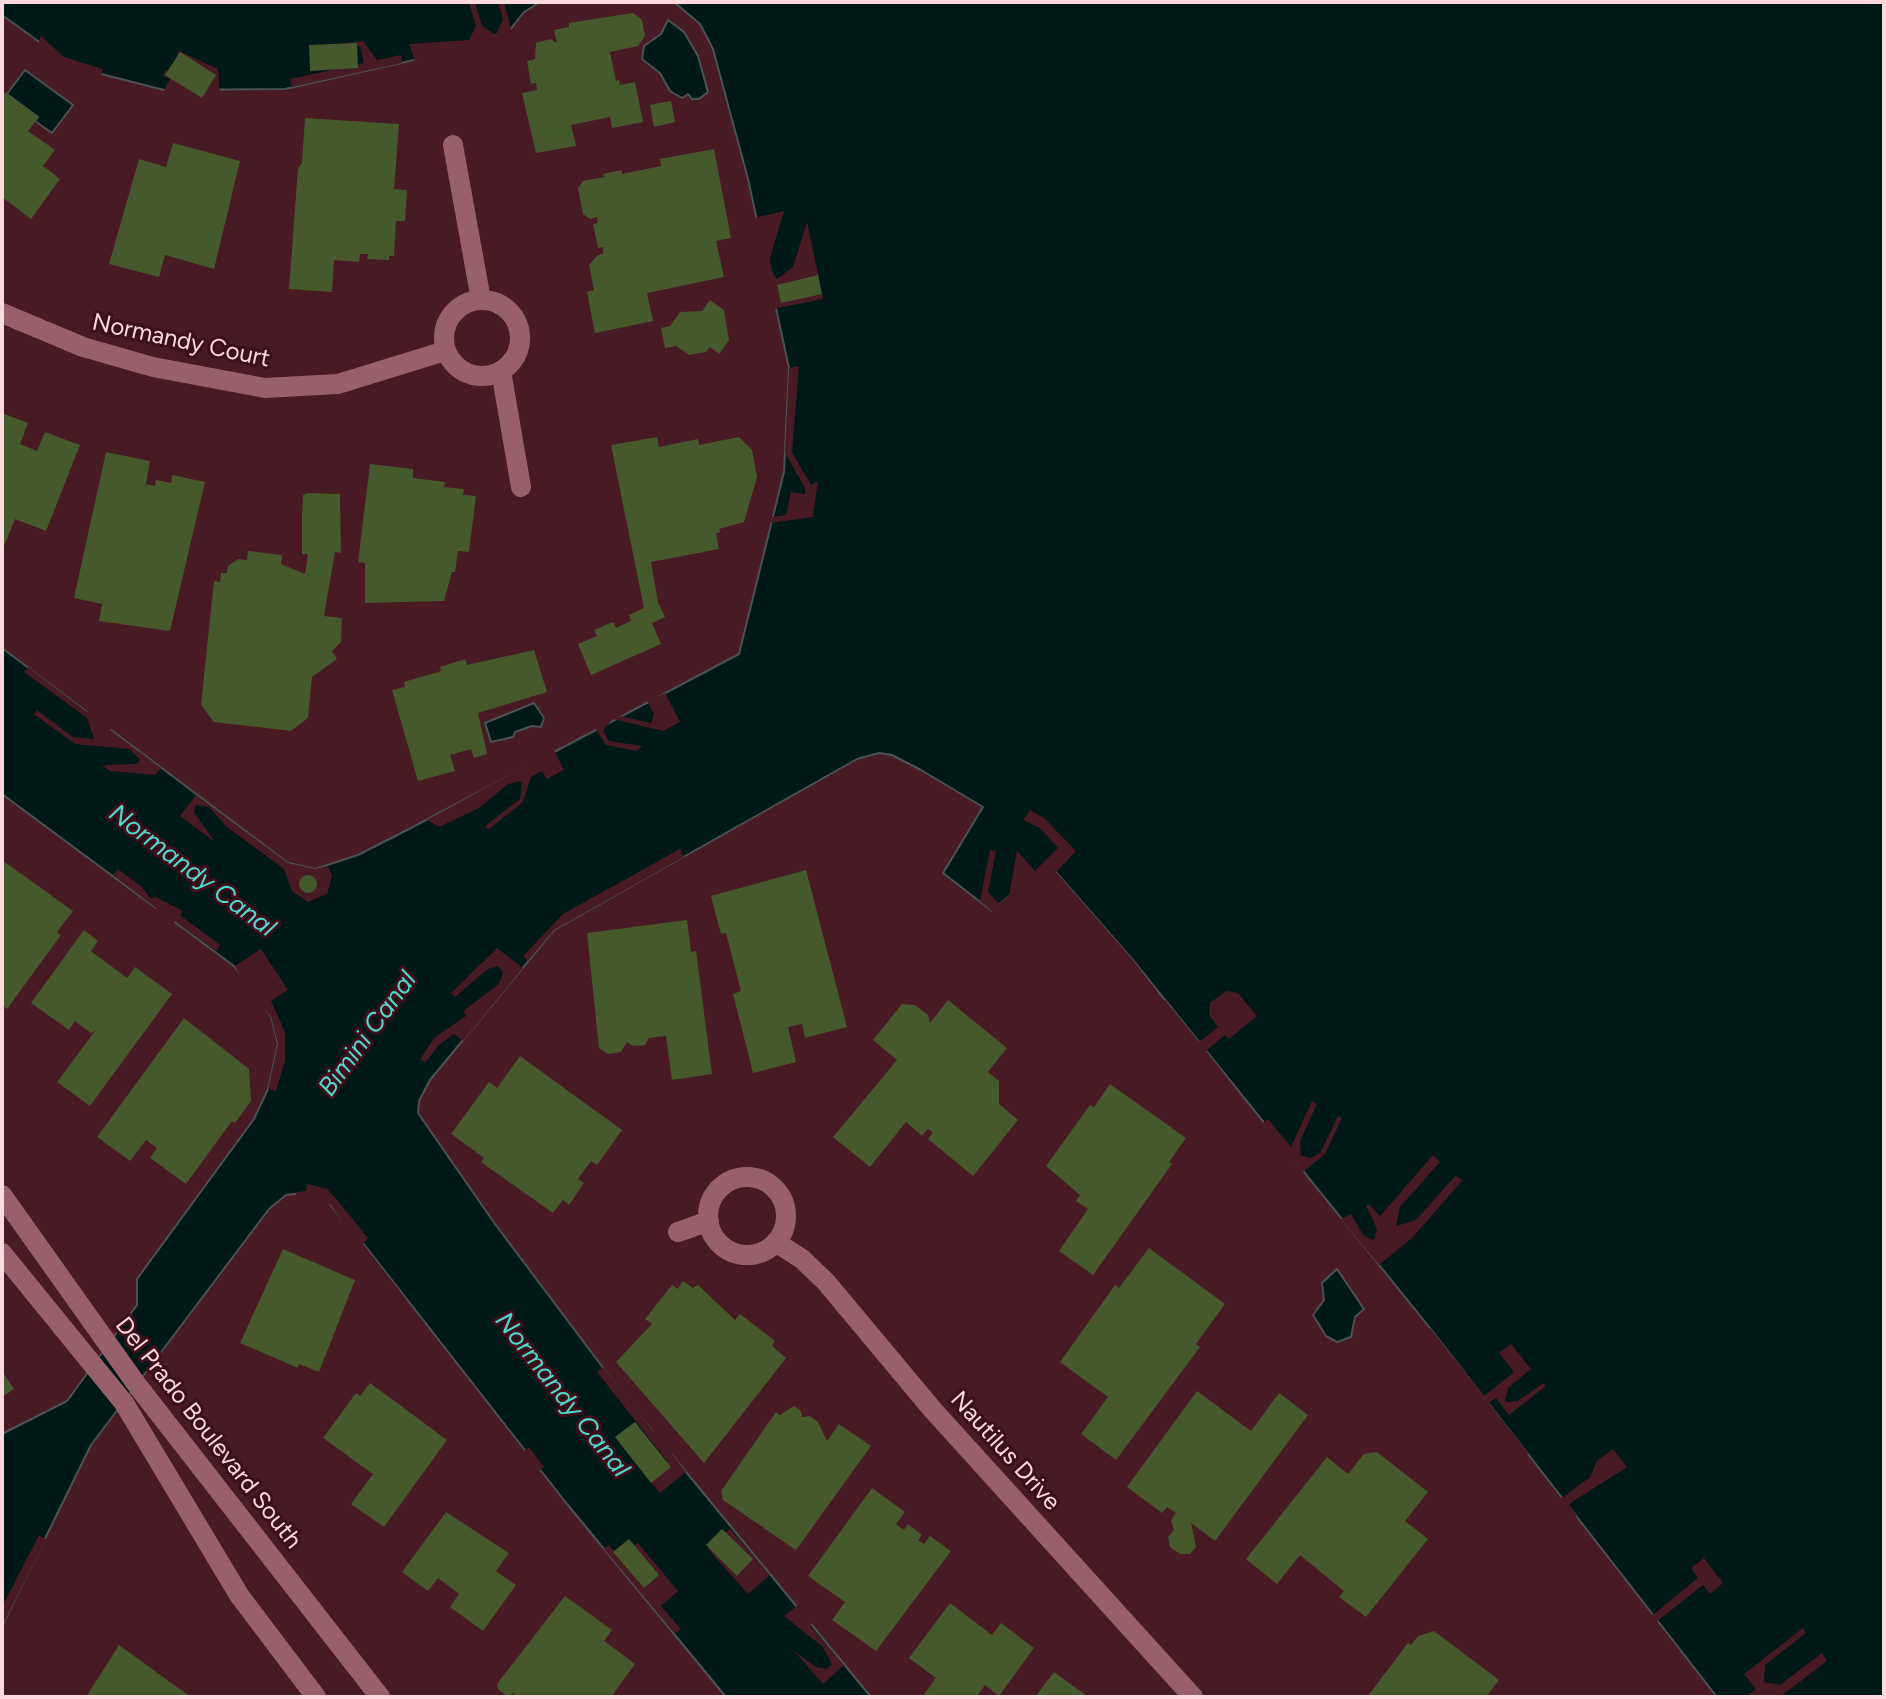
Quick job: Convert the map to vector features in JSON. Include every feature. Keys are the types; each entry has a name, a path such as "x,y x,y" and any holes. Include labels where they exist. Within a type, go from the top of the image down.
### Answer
{"street":[{"path":"453,145 481,300"},
{"path":"481,300 501,305 518,325 518,351 501,371 475,376 452,363 445,351 445,325 452,313 463,305 481,300"},
{"name":"Normandy Court","path":"2,313 83,347 153,367 253,387 284,389 338,384 445,351"},
{"path":"501,371 521,487"},
{"path":"742,1177 757,1177 779,1192 785,1204 784,1232 777,1243 752,1256 739,1255 716,1240 709,1221 711,1201 718,1189 742,1177"},
{"name":"Del Prado Boulevard South","path":"2,1195 107,1346 369,1692"},
{"path":"678,1232 709,1221"},
{"name":"Nautilus Drive","path":"777,1243 802,1259 826,1282 932,1409 1193,1697"},
{"name":"Del Prado Boulevard South","path":"2,1253 95,1363 124,1403 239,1595 316,1697"}],"water":[{"path":"2,2 540,2 524,12 509,31 414,60 285,89 164,90 74,67 2,15"},
{"path":"674,2 1884,2 1884,1697 1717,1697 1430,1328 1132,959 1047,862 992,911 943,873 983,807 921,770 892,755 879,753 857,759 554,930 430,1080 419,1101 418,1113 495,1224 631,1405 871,1697 726,1697 567,1504 363,1243 327,1201 310,1192 286,1195 269,1209 91,1445 2,1626 2,1434 67,1401 137,1305 137,1279 254,1119 268,1089 278,1044 271,1016 234,966 2,794 2,648 288,863 315,869 358,855 739,654 784,472 789,368 748,179 713,49 700,24"},
{"path":"668,20 684,32 698,56 708,92 699,99 692,99 688,94 682,98 670,91 660,73 642,59 644,46 661,34"},
{"path":"25,70 73,105 52,133 35,121 38,117 7,94"},
{"path":"534,703 544,718 541,727 532,726 515,732 513,737 491,742 485,723"},
{"path":"1337,1269 1364,1309 1355,1317 1351,1337 1337,1342 1326,1336 1313,1315 1324,1300 1322,1283"}],"pier":[{"path":"469,2 475,2 482,26 496,35 503,19 498,2 504,2 512,33 415,61 409,44 469,40 476,26"},
{"path":"41,36 64,57 103,69 100,78 72,70 38,45"},
{"path":"363,41 377,60 401,55 402,63 292,87 290,79 364,63 360,46 311,51 310,47"},
{"path":"179,51 218,69 220,94 168,94 164,90 170,79 163,75 166,70 188,84 199,67 177,54"},
{"path":"784,211 770,258 772,271 777,279 793,267 807,222 819,278 790,284 793,298 822,292 823,299 774,309 753,218"},
{"path":"799,366 792,452 811,485 818,481 813,517 771,523 772,517 786,515 791,492 805,494 805,488 785,453 789,368"},
{"path":"28,667 87,712 90,709 112,726 110,730 161,768 155,775 110,771 102,765 136,764 140,760 130,749 75,744 34,714 37,710 73,737 94,739 87,718 24,672"},
{"path":"665,693 680,722 663,731 614,719 620,716 651,723 654,714 647,701"},
{"path":"612,720 603,730 609,741 642,746 637,751 606,745 595,728"},
{"path":"554,750 564,770 547,779 542,771 531,777 523,802 488,830 485,826 520,799 522,781 508,784 479,808 439,827 427,820"},
{"path":"196,795 288,863 315,869 328,866 332,876 327,894 308,902 292,891 284,869 227,827 209,807 196,805 194,812 215,842 180,816"},
{"path":"1030,810 1044,818 1076,851 1056,872 1156,990 1153,992 1046,867 995,914 980,901 990,850 996,851 988,892 999,904 1009,895 1017,851 1035,871 1058,848 1040,828 1023,820"},
{"path":"680,849 684,857 554,930 528,961 523,956 563,914"},
{"path":"118,869 142,887 151,899 154,896 183,911 180,915 220,945 216,951 175,921 172,924 154,911 156,908 113,875"},
{"path":"497,948 523,968 463,1041 454,1034 439,1045 425,1063 420,1059 434,1038 466,1016 463,1011 499,984 503,973 498,966 488,969 455,997 451,993"},
{"path":"261,949 288,990 271,1001 285,1032 285,1061 276,1091 268,1089 278,1044 271,1016 246,989 235,966"},
{"path":"1226,991 1238,993 1257,1016 1229,1039 1225,1035 1206,1051 1239,1093 1237,1096 1161,1002 1165,1000 1199,1042 1218,1027 1209,1015 1210,1003"},
{"path":"1312,1101 1317,1104 1300,1141 1301,1155 1310,1158 1320,1153 1338,1116 1342,1118 1325,1154 1303,1172 1294,1161 1290,1163 1260,1125 1268,1119 1291,1147"},
{"path":"1433,1155 1440,1162 1400,1207 1396,1226 1416,1220 1456,1175 1462,1181 1412,1238 1379,1265 1341,1219 1351,1214 1364,1236 1374,1240 1377,1229 1366,1206 1369,1204 1380,1216"},
{"path":"307,1184 327,1189 338,1201 368,1238 363,1244 406,1299 403,1302 330,1204 326,1206 309,1196 296,1196 296,1192 306,1191"},
{"path":"1430,1328 1484,1396 1514,1372 1499,1353 1511,1344 1531,1369 1508,1388 1505,1402 1518,1401 1543,1383 1546,1386 1509,1415 1496,1398 1489,1403 1528,1453 1526,1457 1427,1330"},
{"path":"603,1367 653,1431 657,1429 686,1472 660,1493 619,1442 651,1476 668,1462 597,1372"},
{"path":"491,1409 524,1451 529,1447 544,1467 536,1473 488,1412"},
{"path":"1613,1449 1627,1467 1569,1504 1577,1517 1573,1519 1559,1500 1590,1477 1597,1461"},
{"path":"730,1529 770,1575 748,1594 708,1549"},
{"path":"39,1535 46,1539 2,1626 2,1607"},
{"path":"638,1543 678,1591 661,1606 681,1629 675,1634 604,1549 609,1545 640,1581 633,1547"},
{"path":"1704,1558 1723,1583 1710,1594 1703,1585 1655,1623 1650,1617 1698,1578 1691,1568"},
{"path":"798,1605 812,1623 810,1626 844,1665 823,1684 794,1651 816,1667 827,1669 832,1664 823,1647 784,1616"},
{"path":"1803,1628 1806,1633 1765,1665 1764,1682 1780,1685 1822,1653 1827,1661 1780,1697 1746,1697 1756,1689 1744,1674"}],"building":[{"path":"633,13 642,20 645,36 638,46 610,52 616,81 619,80 620,85 635,82 643,122 612,128 610,117 571,125 576,146 536,153 522,93 537,90 536,83 531,84 527,61 535,59 536,43 550,39 557,43 554,30 569,27 569,23"},
{"path":"357,43 358,68 310,71 309,45"},
{"path":"180,52 216,75 202,98 165,75"},
{"path":"2,91 39,117 28,131 55,150 43,166 60,179 31,219 2,197"},
{"path":"671,101 675,122 654,127 650,105"},
{"path":"305,118 399,124 394,189 407,190 405,221 396,221 394,256 389,256 389,260 367,259 368,254 360,254 359,262 334,260 332,292 289,289"},
{"path":"173,143 240,161 214,269 165,255 159,277 109,264 139,159 166,167"},
{"path":"714,149 731,238 716,241 724,277 647,293 653,321 595,333 587,292 594,290 589,265 603,254 603,247 598,248 593,224 598,223 597,217 590,219 583,214 578,188 583,181 604,177 603,174 622,170 622,174 661,166 660,159"},
{"path":"818,275 822,294 781,303 777,285"},
{"path":"710,300 724,310 729,340 719,354 710,347 706,352 689,355 676,346 665,348 661,328 670,326 680,312 702,311"},
{"path":"2,413 28,423 20,444 37,451 45,432 80,445 46,531 15,519 4,546"},
{"path":"657,437 659,447 698,439 699,445 739,437 752,450 757,477 744,522 719,529 720,532 716,533 719,549 651,562 658,602 665,617 652,623 661,644 591,675 578,644 597,636 594,630 613,622 616,628 631,621 629,615 644,608 611,445"},
{"path":"106,452 150,461 146,484 155,486 156,480 171,483 172,475 205,482 170,631 99,621 102,604 74,598"},
{"path":"370,464 413,469 413,478 445,482 444,487 464,489 463,495 476,496 469,552 458,551 455,572 452,572 444,601 365,603 365,563 358,562"},
{"path":"340,494 341,553 335,552 324,616 342,618 341,642 332,651 337,659 312,677 308,718 291,731 214,722 201,705 214,581 220,582 221,573 227,573 228,566 238,559 247,560 248,551 282,555 281,564 305,574 308,554 302,554 302,514 303,495"},
{"path":"534,650 547,692 478,713 487,754 474,758 471,749 450,755 455,771 418,781 392,690 405,687 404,682 441,671 440,667 465,659 467,665"},
{"path":"2,860 73,911 57,932 61,935 7,1009 2,1005"},
{"path":"806,870 847,1027 805,1038 802,1024 788,1027 796,1062 753,1073 733,994 741,991 726,933 721,934 711,896"},
{"path":"308,875 317,884 308,893 299,884"},
{"path":"687,920 691,952 696,951 712,1074 672,1080 666,1036 649,1038 645,1045 633,1046 627,1042 621,1052 608,1054 599,1048 587,933"},
{"path":"84,930 98,941 91,951 127,978 135,967 172,994 90,1106 57,1082 95,1031 91,1033 75,1021 69,1030 31,1003"},
{"path":"948,1000 1007,1048 988,1072 999,1081 999,1104 1018,1120 973,1176 928,1139 933,1132 928,1129 922,1136 906,1122 870,1167 833,1137 897,1060 873,1040 902,1004 915,1005 928,1015 930,1023"},
{"path":"184,1018 249,1069 251,1101 235,1123 232,1121 186,1184 150,1158 157,1148 146,1140 130,1161 97,1137"},
{"path":"520,1056 622,1130 597,1165 591,1161 578,1179 584,1183 569,1205 563,1200 553,1213 481,1162 484,1158 451,1134 489,1082 497,1088"},
{"path":"1110,1084 1186,1138 1169,1162 1172,1164 1093,1275 1059,1251 1088,1209 1076,1201 1080,1195 1046,1166 1090,1105 1094,1107"},
{"path":"1149,1248 1225,1304 1196,1344 1200,1347 1116,1460 1081,1434 1108,1397 1060,1362 1115,1285 1119,1288"},
{"path":"283,1249 355,1280 319,1372 299,1364 298,1368 240,1343"},
{"path":"683,1281 693,1288 698,1285 735,1320 740,1314 775,1341 772,1346 786,1358 704,1463 616,1362 652,1324 645,1319 672,1285 678,1289"},
{"path":"2,1371 14,1389 2,1397"},
{"path":"370,1383 447,1440 384,1527 351,1504 373,1474 323,1438 356,1393 360,1396"},
{"path":"1197,1391 1251,1431 1279,1393 1308,1415 1215,1541 1191,1523 1196,1547 1190,1554 1180,1554 1170,1547 1168,1537 1174,1530 1171,1520 1176,1513 1167,1507 1162,1513 1127,1487"},
{"path":"794,1406 801,1411 802,1417 810,1416 818,1422 827,1441 839,1424 871,1446 796,1550 723,1500 721,1491 776,1412 780,1415"},
{"path":"635,1422 671,1467 651,1483 615,1437"},
{"path":"1377,1452 1428,1492 1405,1521 1428,1539 1366,1617 1339,1597 1344,1591 1300,1555 1277,1584 1246,1559 1327,1457 1348,1474 1364,1454"},
{"path":"872,1488 905,1512 896,1524 904,1530 908,1524 922,1535 918,1540 924,1544 930,1536 951,1551 876,1651 832,1620 845,1602 808,1576"},
{"path":"446,1512 509,1553 496,1571 516,1585 483,1631 450,1607 459,1594 438,1578 428,1591 402,1572"},
{"path":"722,1529 753,1559 737,1576 706,1545"},
{"path":"629,1539 659,1575 644,1588 613,1552"},
{"path":"565,1596 612,1630 604,1641 635,1664 611,1697 512,1697 515,1692 508,1697 498,1689 497,1684"},
{"path":"950,1603 992,1635 1001,1623 1034,1648 999,1696 985,1685 976,1697 922,1697 936,1678 909,1658"},
{"path":"1434,1631 1499,1680 1486,1697 1367,1697 1408,1643 1411,1645 1418,1636"},
{"path":"119,1645 170,1682 191,1697 86,1697"},
{"path":"1054,1672 1073,1686 1089,1697 1035,1697"}],"water label":[{"name":"Normandy Canal","path":"192,871"},
{"name":"Bimini Canal","path":"368,1034"},
{"name":"Normandy Canal","path":"562,1395"}]}
